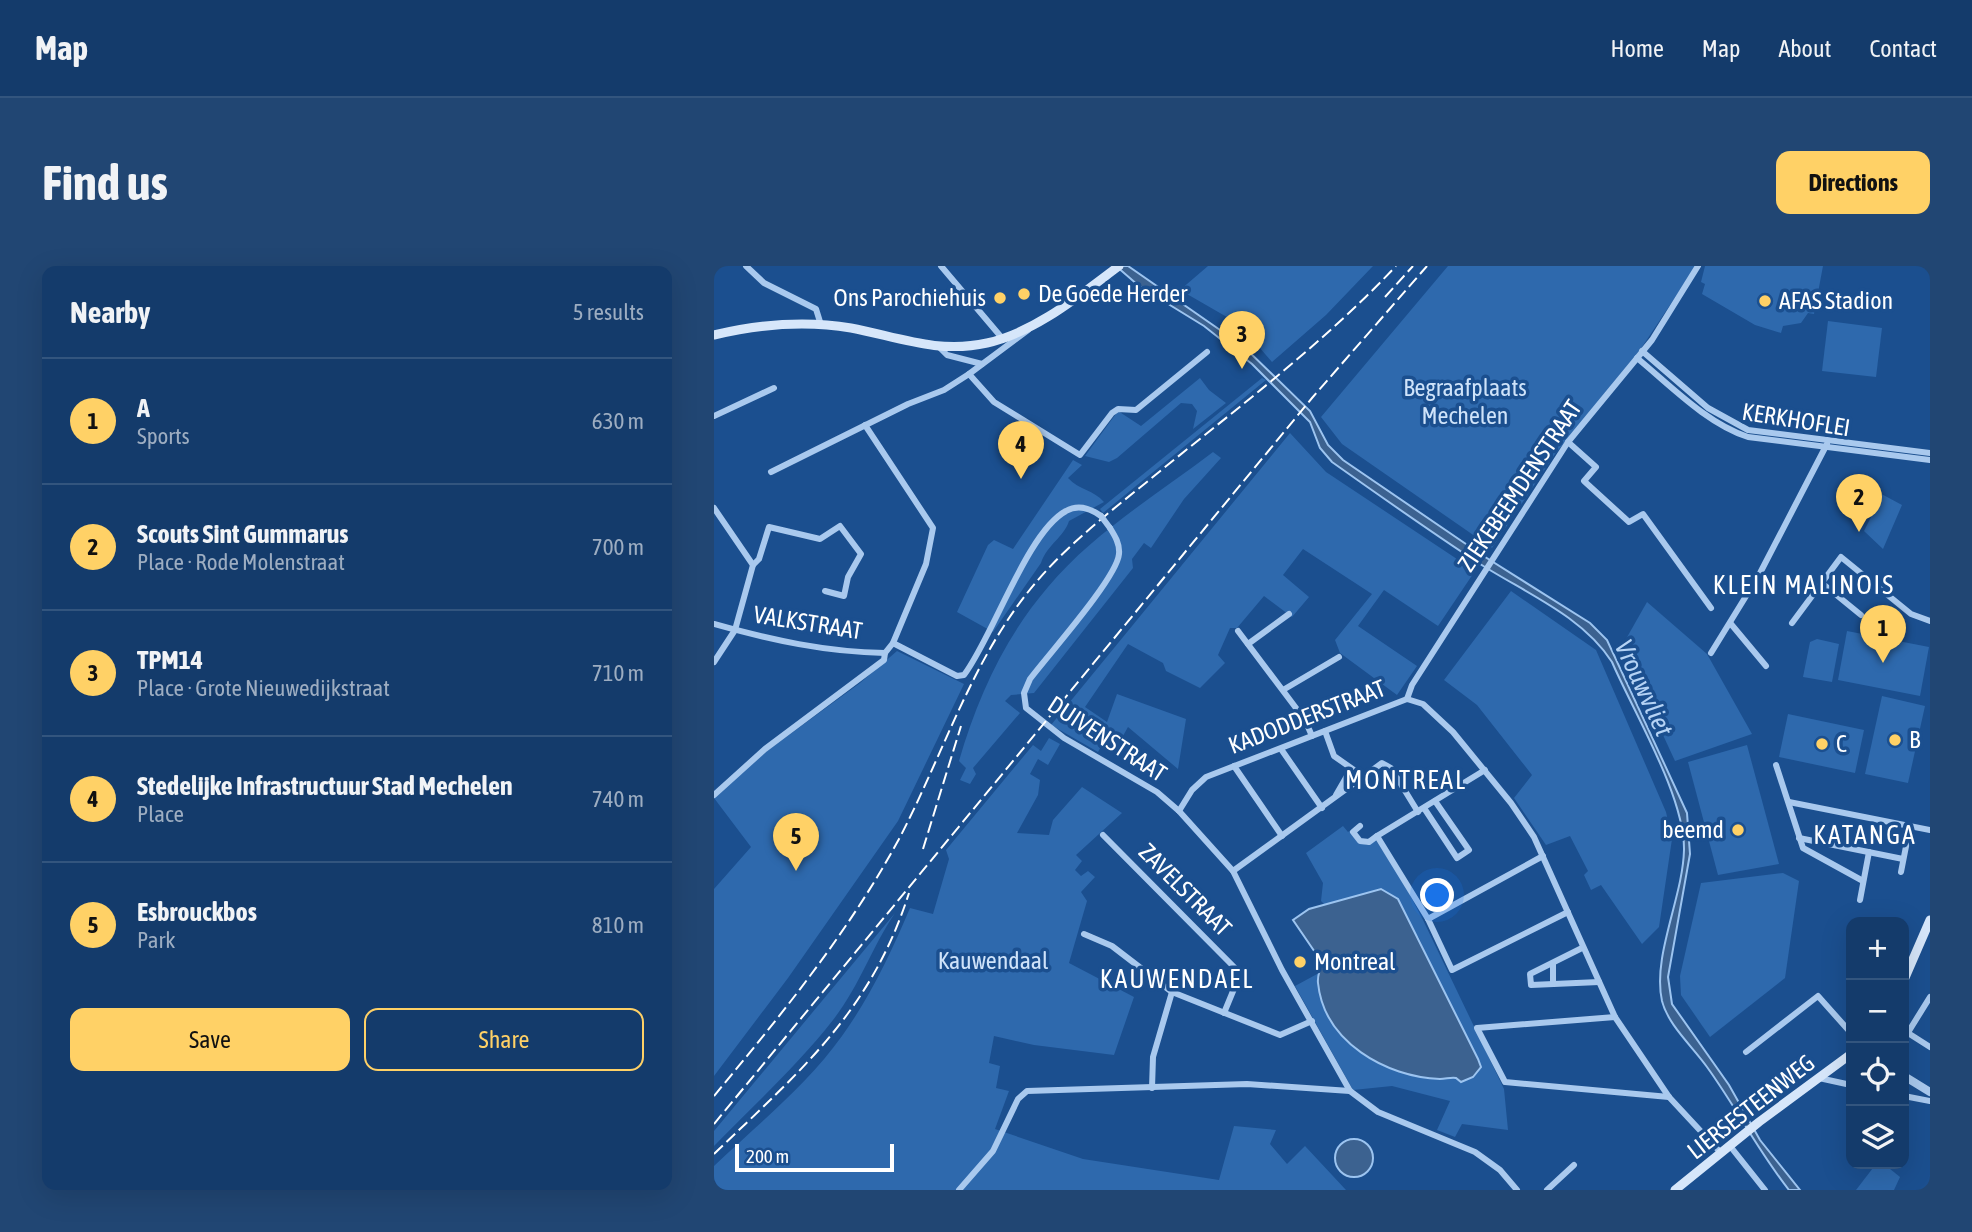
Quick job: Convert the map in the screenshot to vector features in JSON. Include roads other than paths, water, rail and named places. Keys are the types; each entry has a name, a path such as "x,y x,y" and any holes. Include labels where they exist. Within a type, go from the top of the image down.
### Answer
{"main road":[{"path":"714,335 776,324 809,324 939,347 966,346 1002,338 1035,324 1117,268"},
{"path":"1909,968 1930,920"},
{"name":"LIERSESTEENWEG","path":"1675,1190 1756,1124 1846,1059"}],"street":[{"path":"746,266 764,283 816,309 821,325"},
{"path":"941,266 1002,338"},
{"name":"ZIEKEBEEMDENSTRAAT","path":"1407,699 1412,685 1568,442 1637,358 1698,266"},
{"path":"809,324 814,314 811,306"},
{"path":"771,472 865,425 944,390 970,374 1035,324"},
{"path":"939,347 947,355 982,364"},
{"name":"KERKHOFLEI","path":"1642,351 1726,420 1748,430 1930,460"},
{"path":"970,374 994,402 1080,455 1118,408 1136,410 1207,352"},
{"name":"KERKHOFLEI","path":"1637,358 1703,412 1733,432 1748,437 1930,453"},
{"path":"714,416 774,388"},
{"name":"VALKSTRAAT","path":"714,624 778,642 886,653 893,643 926,564 933,528 865,425"},
{"path":"1568,442 1596,467 1584,481 1629,522 1643,514 1711,608"},
{"path":"1711,653 1731,624 1827,444"},
{"name":"DUIVENSTRAAT","path":"893,643 957,676 964,675 1024,563 1054,521 1066,511 1081,507 1101,516 1119,547 1114,568 1030,679 1024,693 1024,704 1032,715 1063,738 1157,792 1179,811 1233,871 1282,970 1350,1091 1378,1112 1475,1152 1500,1170 1517,1190"},
{"path":"714,508 753,565"},
{"path":"714,662 735,630 753,565 759,559 769,527 820,540 840,526 862,554 848,577 844,596 825,591"},
{"path":"1792,623 1841,557 1912,614 1930,621"},
{"path":"1823,584 1861,615"},
{"path":"1248,645 1289,614"},
{"path":"1731,624 1766,666"},
{"path":"1238,631 1305,720 1312,736"},
{"path":"714,795 771,743 884,660 886,653"},
{"path":"1283,690 1339,657"},
{"name":"KADODDERSTRAAT","path":"1179,811 1192,790 1206,777 1407,699 1430,710 1469,748 1511,803 1543,856 1615,1017 1669,1097 1721,1153"},
{"path":"1325,731 1335,756 1364,777"},
{"path":"1281,749 1322,808"},
{"path":"1233,871 1379,764 1388,765 1457,858 1469,850 1435,801"},
{"path":"1776,765 1803,848 1863,881"},
{"path":"1234,766 1282,836"},
{"path":"1334,799 1351,769"},
{"path":"1360,826 1351,833 1364,843 1485,770"},
{"path":"1789,802 1930,830"},
{"path":"1901,873 1910,826"},
{"name":"ZAVELSTRAAT","path":"1102,835 1235,968 1236,984 1224,1013"},
{"path":"1377,836 1428,919 1452,970 1568,912"},
{"path":"1799,838 1903,859"},
{"path":"1860,900 1869,852"},
{"path":"1428,919 1543,856"},
{"path":"1084,934 1112,946 1172,992 1280,1035 1312,1021"},
{"path":"1583,948 1530,974 1531,985 1599,982"},
{"path":"1553,962 1553,984"},
{"path":"1152,1088 1153,1057 1172,992"},
{"name":"LIERSESTEENWEG","path":"1746,1052 1818,996 1846,1027"},
{"path":"1909,1031 1930,997"},
{"path":"1615,1017 1477,1028 1505,1082 1669,1097"},
{"path":"1909,1037 1930,1047"},
{"path":"1819,1078 1846,1084"},
{"path":"1909,1079 1930,1092"},
{"path":"959,1190 993,1151 1018,1099 1027,1091 1247,1084 1350,1091"},
{"path":"1909,1097 1930,1101"},
{"path":"1730,1146 1765,1190"},
{"path":"1547,1190 1574,1165"}],"railway":[{"path":"714,1096 813,972 879,874 915,808 989,650 1041,576 1085,533 1307,351 1396,266"},
{"path":"1385,297 1413,266"},
{"path":"714,1124 1312,398 1427,266"},
{"path":"923,849 961,726"},
{"path":"714,1154 830,1037 875,972 909,893"}],"place":[{"name":"De Goede Herder","path":"1024,294"},
{"name":"Ons Parochiehuis","path":"1000,298"},
{"name":"AFAS Stadion","path":"1765,301"},
{"name":"TPM14","path":"1242,369"},
{"name":"Stedelijke Infrastructuur Stad Mechelen","path":"1021,479"},
{"name":"Scouts Sint Gummarus","path":"1859,532"},
{"name":"A","path":"1883,663"},
{"name":"B","path":"1895,740"},
{"name":"C","path":"1822,744"},
{"name":"beemd","path":"1738,830"},
{"name":"Esbrouckbos","path":"796,871"},
{"name":"Montreal","path":"1300,962"}],"district":[{"name":"KLEIN MALINOIS","path":"1804,585"},
{"name":"MONTREAL","path":"1406,780"},
{"name":"KATANGA","path":"1865,835"},
{"name":"KAUWENDAEL","path":"1177,979"}],"park label":[{"name":"Begraafplaats Mechelen","path":"1465,402"},
{"name":"Kauwendaal","path":"993,961"}],"water label":[{"name":"Vrouwvliet","path":"1644,688"}]}
